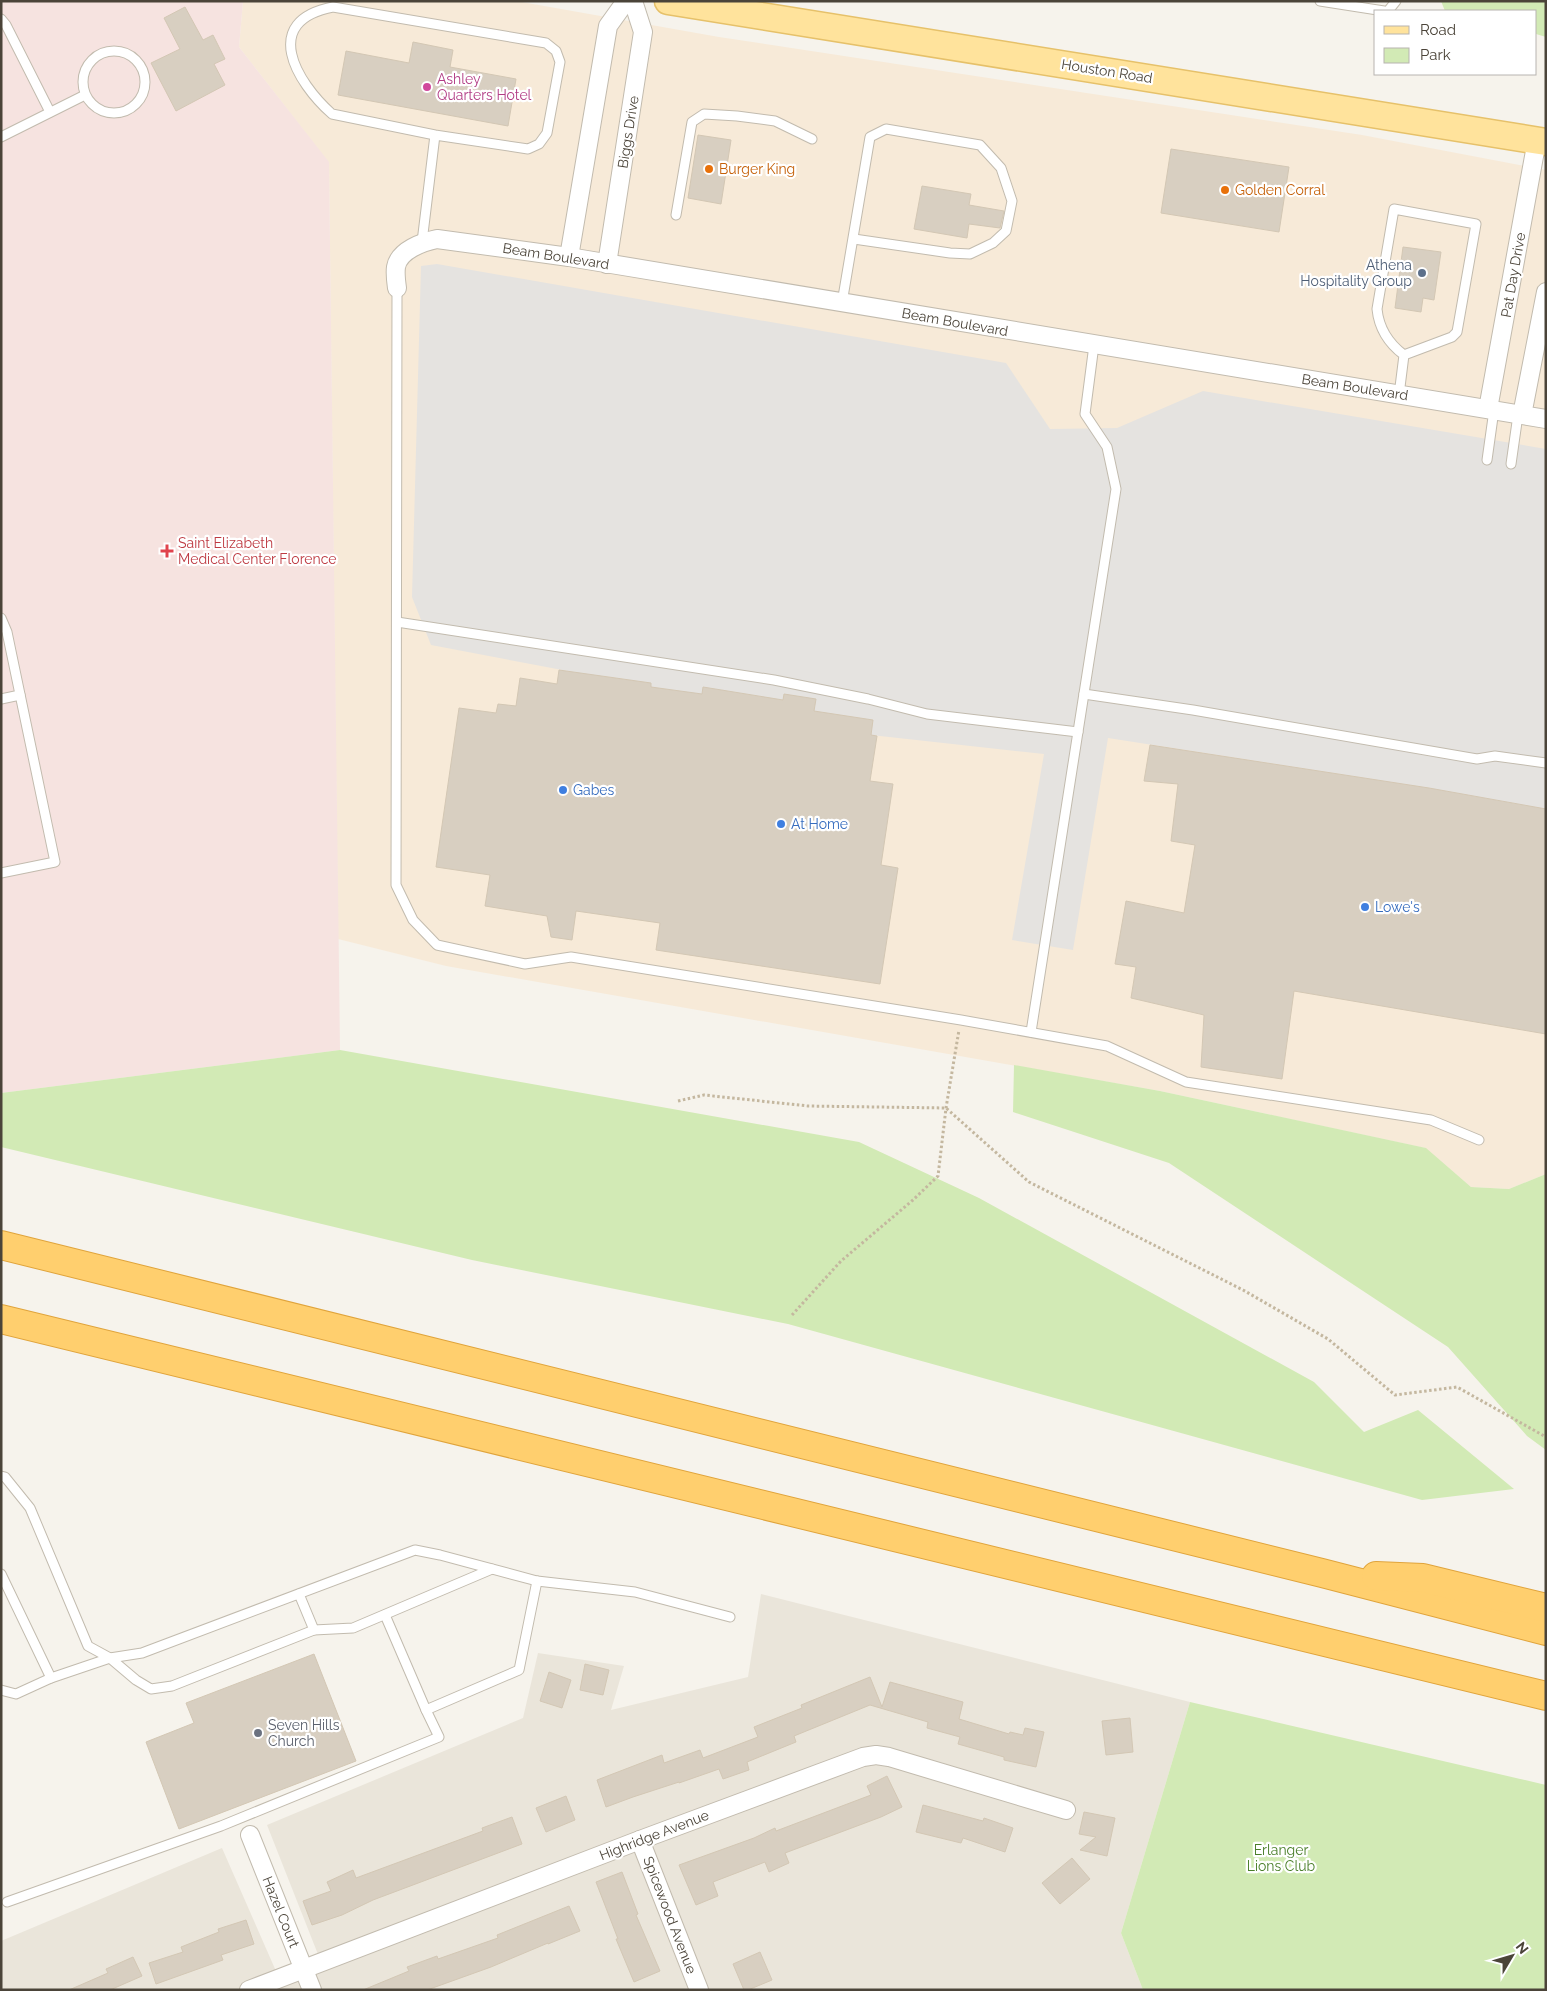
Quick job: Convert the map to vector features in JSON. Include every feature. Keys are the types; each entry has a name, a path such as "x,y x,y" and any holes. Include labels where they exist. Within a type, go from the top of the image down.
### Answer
{"highway":[{"path":"1,1245 1546,1631"},
{"path":"1,1319 1546,1696"},
{"path":"1322,1574 1423,1578 1546,1608"}],"main road":[{"name":"Houston Road","path":"668,1 1542,141"}],"street":[{"path":"569,257 608,26 626,1"},
{"name":"Biggs Drive","path":"608,264 643,32 633,1"},
{"name":"Pat Day Drive","path":"1491,410 1542,141"},
{"name":"Beam Boulevard","path":"422,242 437,239 569,257 1546,420"},
{"path":"397,288 396,266 407,250 422,242"},
{"path":"1520,415 1546,292"},
{"name":"Highridge Avenue","path":"249,1990 640,1840 843,1764 876,1755 889,1757 1066,1810"},
{"name":"Hazel Court","path":"250,1835 312,1990"},
{"name":"Spicewood Avenue","path":"640,1840 699,1990"}],"lane":[{"path":"1320,1 1378,10"},
{"path":"332,7 546,43 556,51 560,62 547,134 539,144 528,149 435,135 332,114 302,81 289,42 295,28 305,17 316,10 332,7"},
{"path":"1,19 6,25 50,112"},
{"path":"116,50 126,53 135,59 142,68 145,87 142,97 127,110 118,113 103,111 90,103 85,95 82,84 83,74 88,64 100,54 116,50"},
{"path":"1,138 85,95"},
{"path":"676,215 692,122 704,114 775,121 812,140"},
{"path":"842,303 870,137 886,130 980,145 1001,168 1012,201 1006,231 993,243 970,254 950,253 854,239"},
{"path":"422,242 435,135"},
{"path":"1394,209 1476,224 1457,332 1452,337 1404,356 1386,338 1378,320 1377,309 1394,209"},
{"path":"397,288 396,885 413,920 437,945 525,964 571,957 961,1020 1107,1046 1186,1082 1431,1120 1479,1140"},
{"path":"1031,1032 1116,489 1107,447 1085,414 1094,345"},
{"path":"1399,395 1404,356"},
{"path":"1487,460 1491,410"},
{"path":"1511,464 1520,415"},
{"path":"1,618 7,632 55,862 1,873"},
{"path":"397,622 774,680 868,699 927,714 1078,732"},
{"path":"1084,694 1193,710 1477,759 1495,756 1546,763"},
{"path":"1,699 20,695"},
{"path":"1,1476 5,1477 30,1508 88,1646 110,1658 136,1680 151,1689 172,1686 314,1630 354,1628 492,1569"},
{"path":"1,1690 16,1694 51,1678 110,1658 142,1653 415,1550 537,1581 635,1592 730,1618"},
{"path":"1,1574 51,1678"},
{"path":"426,1710 518,1670 537,1581"},
{"path":"299,1594 314,1630"},
{"path":"8,1902 243,1817 439,1737 385,1615"},
{"path":"243,1817 250,1835"}],"path":[{"path":"792,1315 841,1261 913,1200 938,1176 946,1108 961,1020"},
{"path":"678,1101 704,1095 808,1106 946,1108 1029,1182 1244,1290 1328,1339 1395,1395 1457,1387 1546,1437"}],"shaded area":[{"name":"Saint Elizabeth Medical Center Florence","path":"1,1 243,1 239,47 329,162 340,1050 1,1093"},
{"path":"243,1 516,1 719,37 1362,135 1546,170 1546,1174 1509,1189 1471,1187 1425,1148 1160,1091 446,966 338,939 329,163 239,47"},
{"path":"437,264 1006,363 1050,429 1117,428 1203,391 1546,449 1546,809 1429,788 1108,738 1073,950 1012,940 1044,754 871,735 873,720 814,711 815,699 784,694 783,700 704,688 700,709 678,706 681,691 651,687 651,683 603,676 603,679 431,645 412,597 421,266"},
{"path":"761,1594 1190,1702 1121,1933 1143,1990 1,1990 1,1941 222,1848 279,1978 321,1962 267,1825 523,1718 538,1653 624,1666 611,1710 748,1677"}],"green space":[{"path":"1441,1 1546,1 1546,37 1537,34 1537,10 1445,10"},
{"path":"340,1050 859,1142 979,1198 1314,1382 1364,1432 1418,1410 1514,1489 1422,1500 788,1324 472,1260 1,1147 1,1093"},
{"path":"1014,1065 1160,1091 1426,1148 1471,1187 1509,1189 1546,1174 1546,1450 1527,1436 1448,1347 1169,1163 1013,1112"},
{"name":"Erlanger Lions Club","path":"1190,1702 1546,1785 1546,1990 1143,1990 1121,1933"}],"building":[{"path":"185,7 203,40 213,35 225,59 214,64 225,85 176,111 151,63 180,49 164,18"},
{"name":"Ashley Quarters Hotel","path":"413,42 453,50 450,67 516,79 508,126 338,95 346,51 409,63"},
{"name":"Burger King","path":"698,135 731,140 721,204 688,198"},
{"name":"Golden Corral","path":"1171,149 1289,167 1279,232 1161,213"},
{"path":"922,186 971,194 969,205 1004,211 1000,228 969,224 967,238 914,229"},
{"path":"1403,247 1441,252 1434,300 1423,298 1421,312 1395,308"},
{"path":"559,670 651,683 651,687 702,694 703,687 783,700 784,694 816,699 814,711 873,720 871,735 877,736 870,781 893,784 881,865 898,868 880,984 656,950 660,923 576,911 572,940 551,937 547,916 485,906 490,875 436,867 459,708 496,713 498,704 516,706 520,678 557,684"},
{"name":"Lowe's","path":"1150,745 1429,788 1546,809 1546,1034 1294,991 1282,1079 1201,1067 1204,1015 1131,998 1136,967 1115,964 1126,901 1184,913 1195,845 1171,841 1178,784 1144,781"},
{"name":"Seven Hills Church","path":"314,1654 356,1761 179,1829 146,1742 194,1723 186,1703"},
{"path":"585,1664 609,1670 603,1695 580,1690"},
{"path":"549,1672 571,1680 562,1708 540,1701"},
{"path":"870,1677 882,1707 890,1682 963,1702 959,1719 1009,1734 1010,1732 1023,1735 1025,1728 1044,1732 1036,1767 1004,1760 1004,1757 958,1744 960,1737 927,1728 928,1722 870,1705 794,1736 796,1742 747,1762 749,1770 723,1779 719,1769 606,1807 597,1780 662,1755 664,1763 700,1750 703,1758 758,1737 754,1727 802,1708 801,1705"},
{"path":"1130,1718 1133,1752 1106,1755 1102,1721"},
{"path":"887,1776 902,1807 881,1817 785,1853 789,1863 769,1872 765,1862 713,1882 718,1896 696,1905 679,1865 754,1838 775,1828 776,1831 871,1795 867,1786"},
{"path":"566,1796 575,1820 546,1832 536,1808"},
{"path":"923,1805 983,1821 984,1818 1013,1828 1005,1852 963,1838 961,1843 916,1832"},
{"path":"1084,1812 1115,1818 1107,1856 1080,1850 1096,1837 1079,1834"},
{"path":"512,1817 522,1844 312,1925 303,1901 331,1891 327,1882 353,1870 356,1878 483,1831 482,1828"},
{"path":"1072,1858 1090,1879 1060,1904 1042,1883"},
{"path":"622,1872 638,1914 636,1915 660,1971 634,1982 616,1939 618,1939 596,1882"},
{"path":"569,1906 580,1931 491,1967 427,1990 363,1990 409,1971 407,1967 437,1956 438,1959 498,1938 497,1935"},
{"path":"246,1920 254,1944 221,1955 223,1960 156,1984 149,1963 183,1952 181,1947 219,1932 218,1929"},
{"path":"760,1952 772,1980 744,1990 733,1964"},
{"path":"133,1957 142,1976 110,1990 69,1990 108,1973 106,1969"}],"place":[{"name":"Ashley Quarters Hotel","path":"427,87"},
{"name":"Burger King","path":"709,169"},
{"name":"Golden Corral","path":"1225,190"},
{"name":"Athena Hospitality Group","path":"1422,273"},
{"name":"Saint Elizabeth Medical Center Florence","path":"167,551"},
{"name":"Gabes","path":"563,790"},
{"name":"At Home","path":"781,824"},
{"name":"Lowe's","path":"1365,907"},
{"name":"Seven Hills Church","path":"258,1733"}]}
